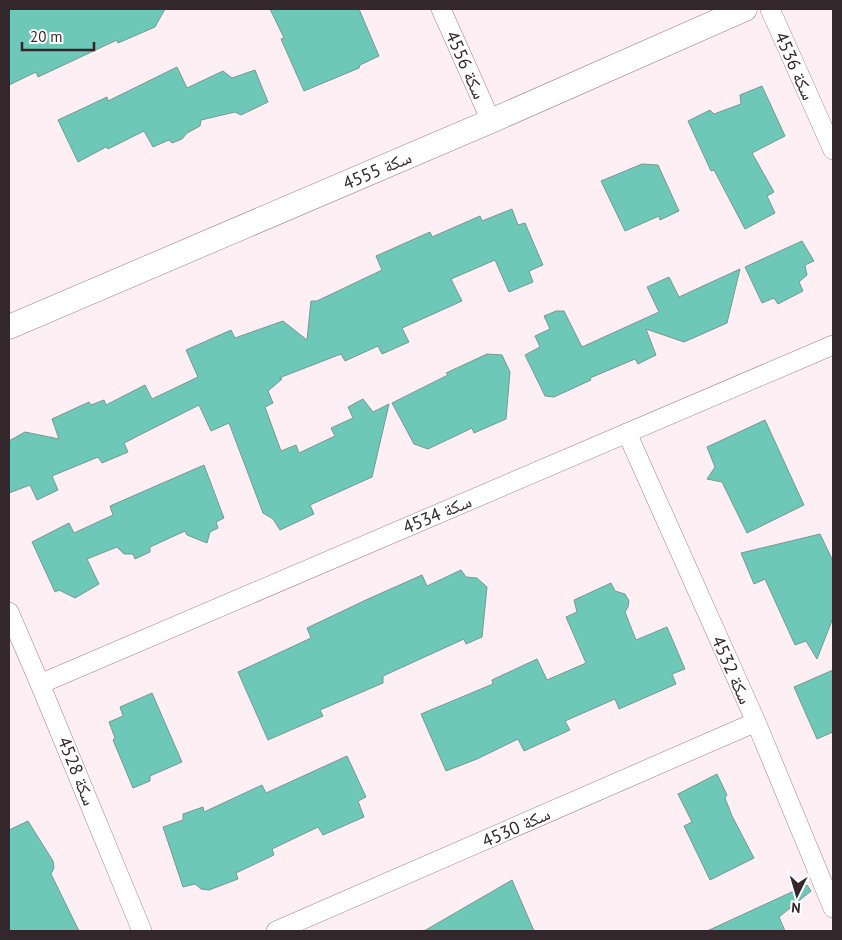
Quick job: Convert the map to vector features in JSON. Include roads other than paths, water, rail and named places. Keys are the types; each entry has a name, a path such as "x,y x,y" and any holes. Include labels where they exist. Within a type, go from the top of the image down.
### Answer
{"street":[{"name":"سكة 4556","path":"441,9 491,121"},
{"name":"سكة 4555","path":"9,327 491,121 745,9"},
{"name":"سكة 4536","path":"770,9 833,150"},
{"name":"سكة 4534","path":"40,684 833,345"},
{"name":"سكة 4532","path":"627,433 756,722 833,908"},
{"name":"سكة 4528","path":"9,612 142,931"},
{"name":"سكة 4530","path":"276,931 756,722"}]}
